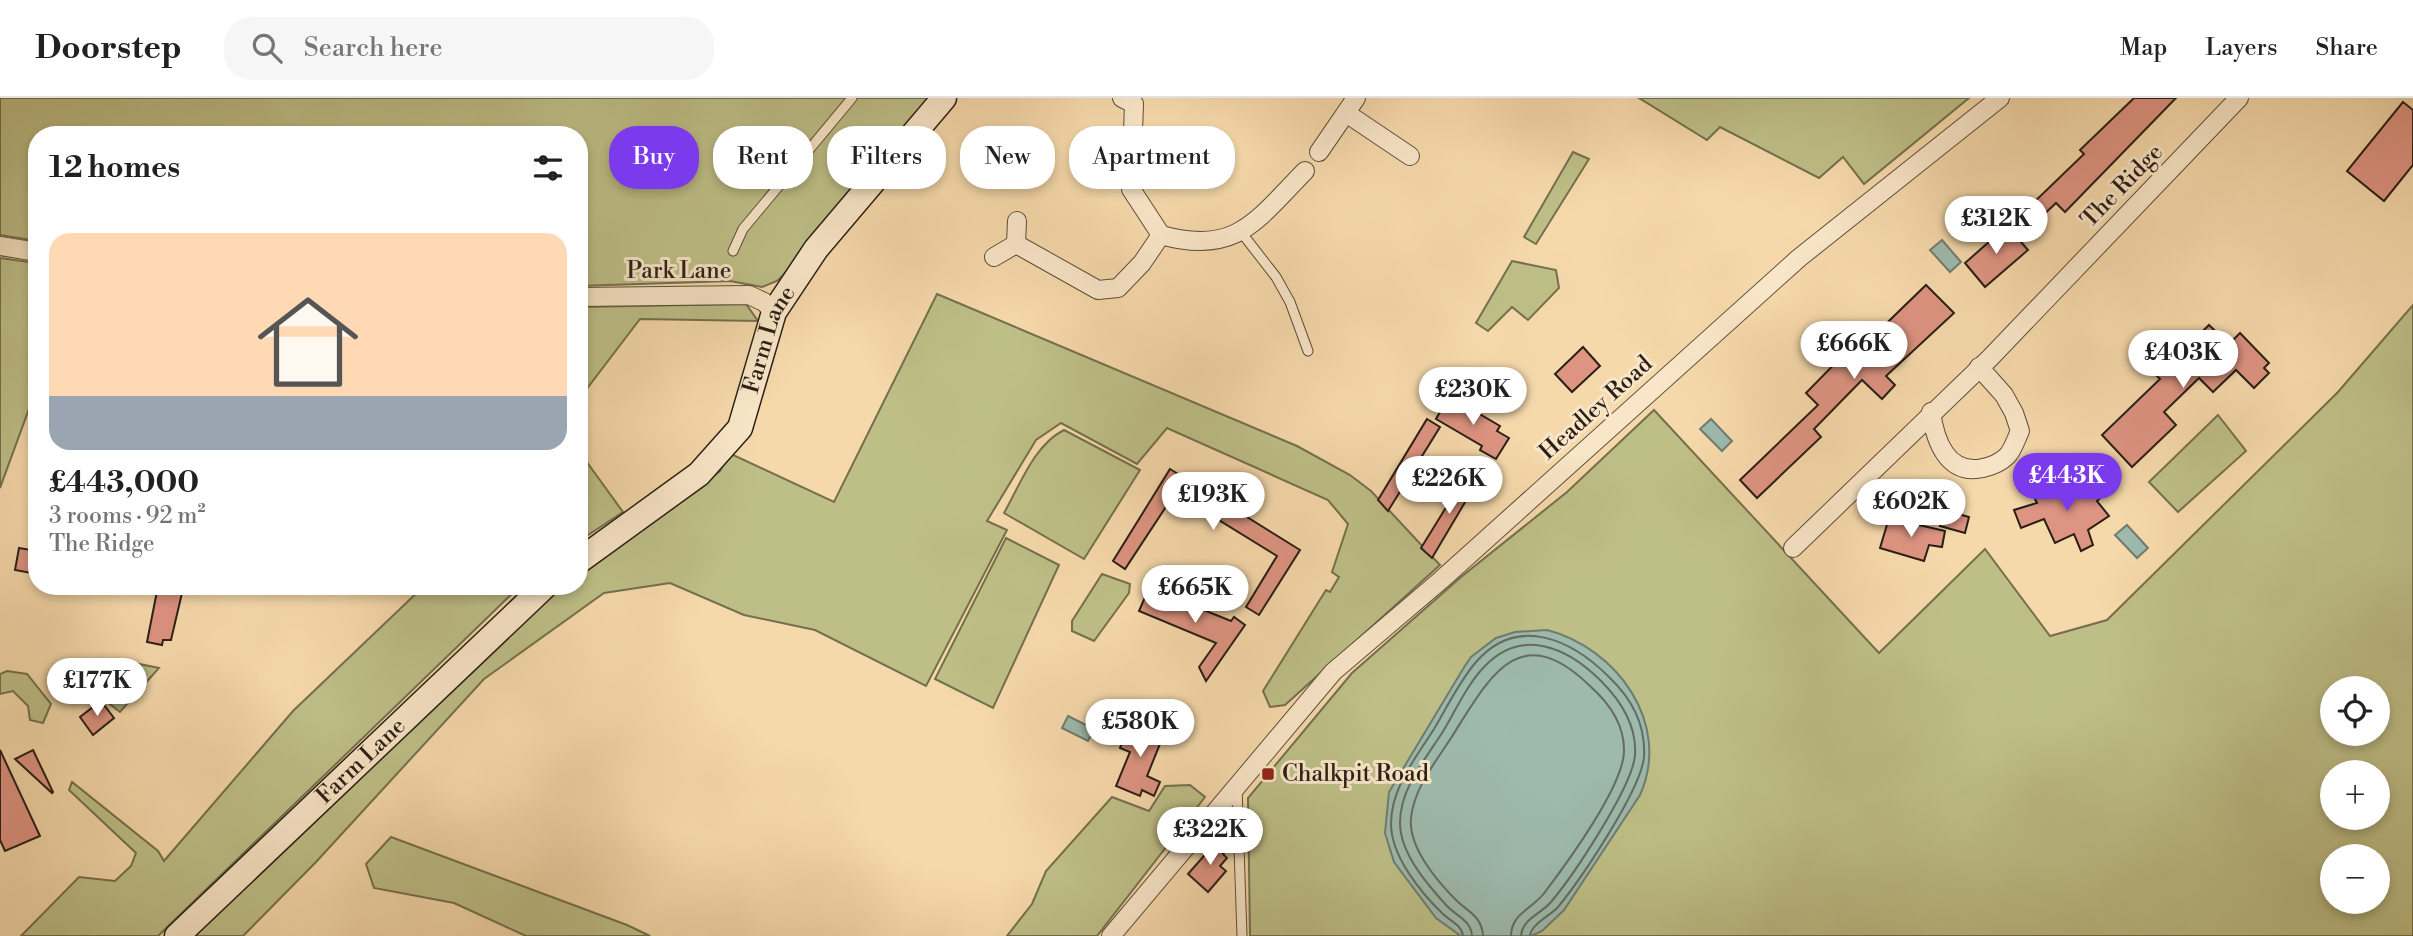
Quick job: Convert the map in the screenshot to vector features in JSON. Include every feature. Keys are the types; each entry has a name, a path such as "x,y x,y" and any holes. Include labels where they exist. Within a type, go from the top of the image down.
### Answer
{"street":[{"name":"Farm Lane","path":"588,554 699,474 740,428 774,312 816,249 944,98"},
{"name":"Headley Road","path":"1111,936 1333,672 1441,580 1799,258 2000,98"},
{"name":"The Ridge","path":"1794,548 2116,230 2239,98"},
{"path":"1134,100 1132,189 1161,235 1186,242 1222,241 1241,232 1305,171"},
{"path":"1319,152 1351,105 1410,156"},
{"path":"1016,244 1017,221"},
{"path":"1016,244 1098,290 1118,288 1142,263 1161,235"},
{"path":"994,257 1016,244"},
{"path":"0,246 28,251"},
{"name":"Park Lane","path":"588,297 749,295 764,302 774,312"},
{"path":"1931,412 1934,431 1942,452 1956,465 1973,470 1994,465 2008,455 2020,431 2014,412 1979,367"},
{"name":"Farm Lane","path":"177,936 536,595"}],"lane":[{"path":"733,251 743,229 852,98"},
{"path":"1241,232 1253,251 1276,277 1290,302 1308,351"},
{"path":"1237,786 1242,936"}],"green space":[{"path":"0,98 934,98 911,126 827,126 827,189 858,189 800,259 777,281 762,287 730,281 588,286 588,126 28,126 28,240 0,235"},
{"path":"1639,98 1969,98 1864,184 1843,157 1819,178 1720,127 1707,140"},
{"path":"1573,152 1589,159 1536,244 1524,237"},
{"path":"0,258 28,262 28,412 0,488"},
{"path":"1512,261 1556,270 1559,288 1528,320 1512,307 1488,331 1476,323"},
{"path":"937,294 1297,446 1350,475 1371,491 1440,565 1285,705 1270,707 1263,691 1326,590 1330,592 1339,577 1332,572 1348,524 1328,500 1167,428 1137,464 1061,423 1036,440 987,521 1007,530 926,686 815,630 744,615 670,583 604,593 484,679 316,862 243,936 191,936 546,598 550,595 588,595 588,566 720,471 729,453 834,502"},
{"path":"746,304 758,321 640,319 588,387 588,307"},
{"path":"2413,305 2413,936 1250,936 1248,798 1352,673 1461,577 1567,492 1654,410 1879,653 1985,549 2050,636 2107,620 2338,392"},
{"path":"2218,415 2246,451 2178,512 2149,482"},
{"path":"1064,430 1140,470 1084,559 1004,513 1036,455 1044,445"},
{"path":"588,464 623,512 588,535"},
{"path":"1006,538 1059,565 993,708 935,679"},
{"path":"1102,574 1130,584 1129,593 1094,641 1072,631 1072,621"},
{"path":"415,595 511,595 158,936 21,936 79,877 115,881 131,866 136,853 69,790 72,782 158,851 164,861 293,711"},
{"path":"114,659 159,668 120,712 102,698 98,679"},
{"path":"7,671 27,674 51,704 43,723 30,720 28,706 13,691 0,694 0,674"},
{"path":"1190,785 1205,797 1097,936 1007,936 1032,904 1046,871 1112,797 1149,811 1165,786"},
{"path":"391,837 650,936 526,936 454,903 374,888 366,864"}],"water":[{"path":"1942,240 1961,262 1950,272 1930,250"},
{"path":"1711,419 1732,441 1722,451 1700,429"},
{"path":"2127,525 2148,548 2137,558 2115,535"},
{"path":"1547,630 1572,639 1596,653 1616,671 1632,693 1643,716 1649,742 1648,768 1640,795 1564,910 1542,931 1531,936 1461,936 1436,918 1394,862 1385,833 1389,792 1471,657 1496,638 1515,632"},
{"path":"1068,716 1094,729 1088,741 1062,728"}],"building":[{"path":"2134,98 2176,98 2065,212 2056,203 2038,220 2028,208 2084,154 2080,150"},
{"path":"2403,102 2413,110 2413,165 2384,201 2347,171"},
{"path":"2007,226 2028,250 1985,287 1965,263"},
{"path":"1926,285 1954,313 1886,376 1895,385 1882,399 1862,380 1814,429 1821,437 1757,498 1740,480 1818,405 1806,393 1854,344 1859,350"},
{"path":"2209,325 2229,344 2240,333 2269,363 2264,368 2269,373 2254,388 2236,370 2213,392 2199,378 2164,412 2176,425 2132,467 2102,435 2160,379 2157,376"},
{"path":"1583,347 1600,366 1572,392 1555,374"},
{"path":"1449,396 1500,426 1497,431 1509,438 1496,459 1480,450 1482,446 1436,419"},
{"path":"1427,419 1440,427 1388,511 1378,500"},
{"path":"1170,469 1300,550 1259,615 1246,607 1277,556 1175,493 1125,569 1113,561"},
{"path":"1466,475 1477,482 1432,558 1421,548"},
{"path":"2095,476 2108,491 2097,501 2109,516 2088,530 2093,545 2081,551 2074,534 2055,543 2044,519 2021,528 2014,510 2037,503 2033,495 2054,488 2058,494 2065,491 2068,500"},
{"path":"1944,510 1969,517 1965,533 1940,526"},
{"path":"1889,518 1945,531 1942,547 1929,545 1924,561 1880,548"},
{"path":"19,548 28,550 28,572 15,570"},
{"path":"1149,588 1231,621 1234,617 1245,625 1206,681 1199,667 1216,643 1139,611"},
{"path":"156,595 182,595 171,640 163,640 162,645 147,642"},
{"path":"101,701 114,718 93,735 80,717"},
{"path":"1131,720 1164,734 1147,776 1160,782 1154,796 1142,790 1140,796 1116,786 1130,752 1120,748"},
{"path":"0,750 40,836 5,851 0,840"},
{"path":"33,750 53,792 52,793 15,759"},
{"path":"1218,840 1228,849 1223,854 1227,858 1220,866 1226,871 1208,892 1188,874"}],"place":[{"name":"Chalkpit Road","path":"1268,774"}]}
